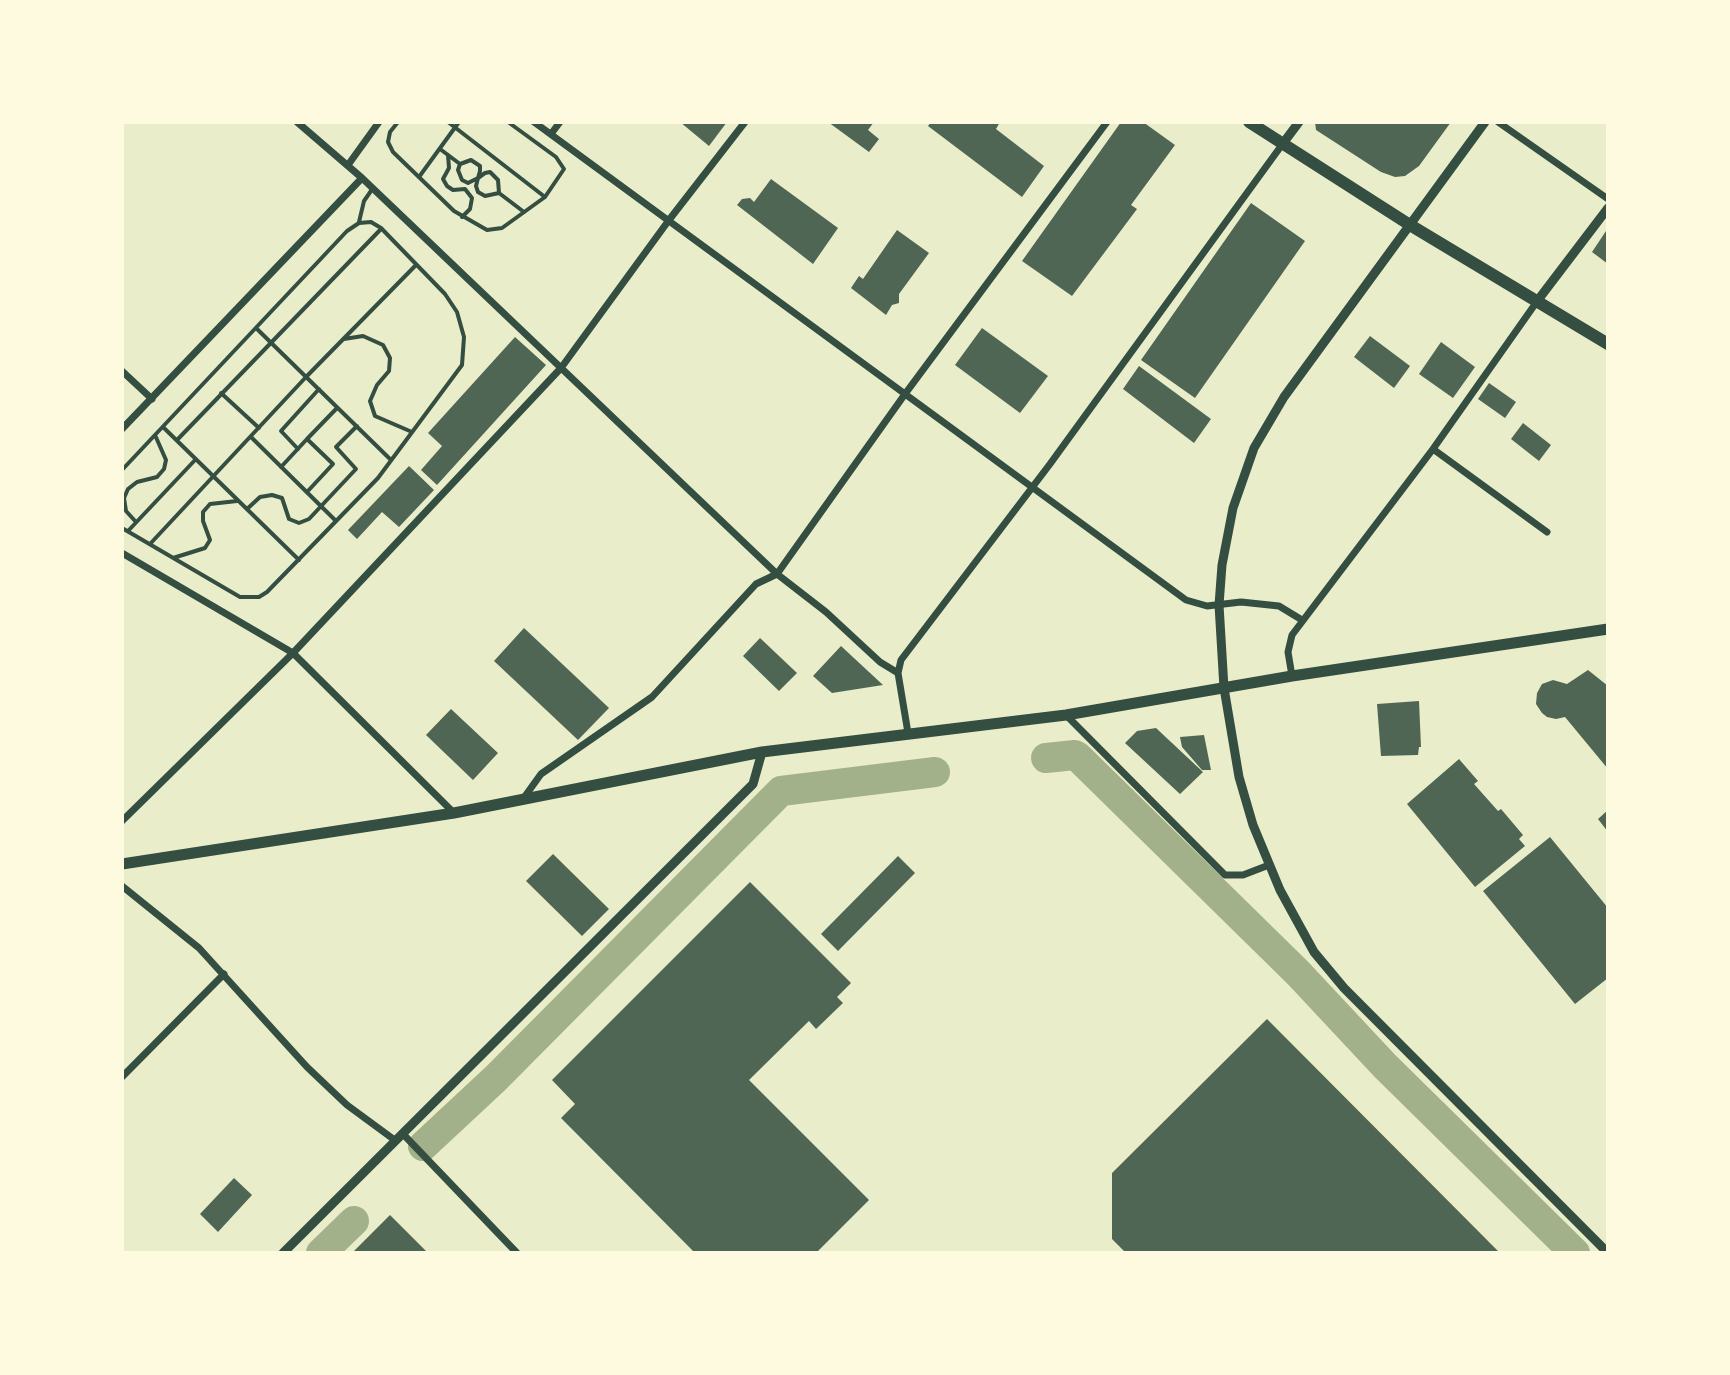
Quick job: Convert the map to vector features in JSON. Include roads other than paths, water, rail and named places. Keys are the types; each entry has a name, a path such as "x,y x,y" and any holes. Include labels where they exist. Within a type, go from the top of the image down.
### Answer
{"highway":[{"path":"1249,122 1410,225 1608,344"}],"main road":[{"path":"122,864 454,813 762,752 1066,715 1292,676 1608,629"}],"street":[{"path":"297,122 373,188 777,574 826,612 880,662 898,673"},
{"path":"348,165 379,122"},
{"path":"534,122 1186,600 1197,605 1241,602 1279,606 1302,620"},
{"path":"551,134 560,122"},
{"path":"122,821 293,653 561,368 745,122"},
{"path":"522,800 541,774 652,697 756,584 777,574 905,394 1107,122"},
{"path":"908,733 898,673 901,660 1299,122"},
{"path":"1485,122 1290,388 1262,432 1233,508 1225,546 1219,605 1224,688 1245,801 1269,865 1302,932 1328,970 1608,1253"},
{"path":"1498,122 1608,199"},
{"path":"122,429 362,178"},
{"path":"1292,676 1288,649 1292,635 1302,620 1433,449 1538,300 1608,208"},
{"path":"122,371 152,399"},
{"path":"1433,449 1547,532"},
{"path":"122,553 293,653 454,813"},
{"path":"1066,715 1225,875 1243,875 1269,865"},
{"path":"283,1253 753,784 762,752"},
{"path":"122,886 199,948 317,1077 347,1105 429,1161 517,1253"},
{"path":"122,901 130,893"},
{"path":"122,1077 224,974"},
{"path":"504,1253 510,1246"}],"lane":[{"path":"398,122 390,132 388,142 393,152 462,217 487,230 502,228 545,197 561,178 564,169 563,163 508,122"},
{"path":"448,122 545,197"},
{"path":"419,177 459,122"},
{"path":"440,149 460,164"},
{"path":"448,155 449,168 443,179 453,190 465,189 472,198 470,209 462,217"},
{"path":"460,164 471,160 476,162 480,166 476,186 485,196 499,193"},
{"path":"460,164 458,170 462,180 468,183 490,172 495,176 499,193 524,212"},
{"path":"359,223 364,201 373,188"},
{"path":"122,470 347,231 359,223 371,222 381,228 445,294 457,312 464,337 462,365 378,478 259,597 240,597 125,530 196,459"},
{"path":"177,440 381,228"},
{"path":"150,544 416,265"},
{"path":"256,328 391,460"},
{"path":"343,339 363,336 383,345 390,358 389,371 377,385 370,401 375,416 412,432"},
{"path":"298,449 281,431 319,389"},
{"path":"221,393 259,428"},
{"path":"281,467 338,408"},
{"path":"163,426 299,560"},
{"path":"247,509 260,497 272,495 282,498 289,519 299,523 309,519 356,469 336,447 357,426"},
{"path":"136,522 126,511 124,498 128,489 137,482 157,477 164,469 166,460 155,435"},
{"path":"251,437 336,521"},
{"path":"307,439 333,464 307,492"},
{"path":"173,558 205,548 210,540 203,512 210,504 239,501"}],"waterway":[{"path":"1046,758 1078,757 1298,973 1385,1066 1575,1253"},
{"path":"423,1146 496,1078 781,791 935,772"},
{"path":"321,1253 354,1221"}]}
